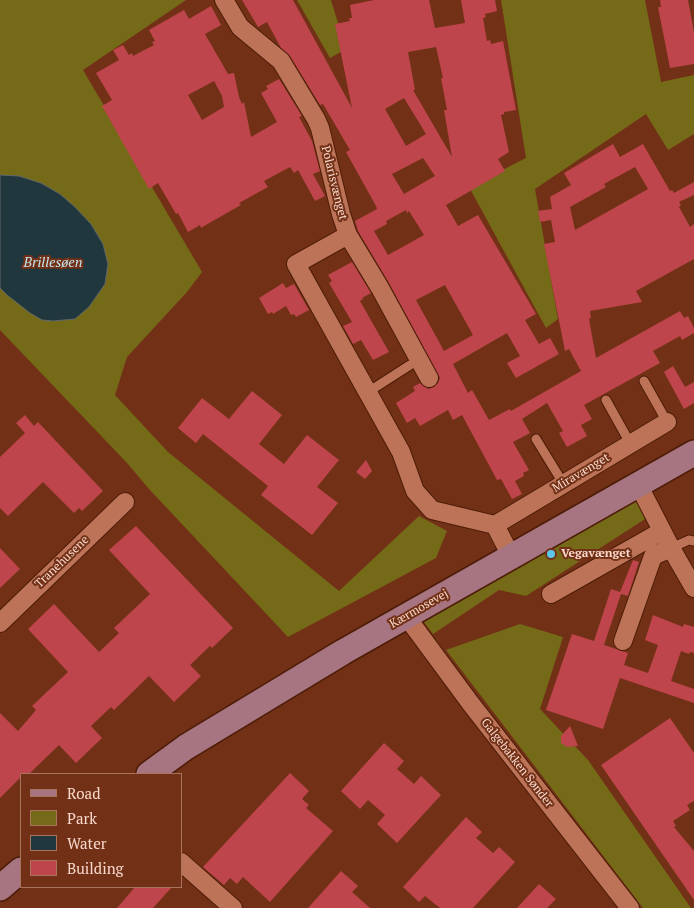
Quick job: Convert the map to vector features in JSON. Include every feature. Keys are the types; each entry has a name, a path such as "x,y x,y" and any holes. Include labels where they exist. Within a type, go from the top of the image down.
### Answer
{"street":[{"name":"Polarisvænget","path":"224,0 240,27 281,61 316,119 348,235 380,288 429,378"},
{"path":"348,235 296,264 401,452 415,492 432,510 495,525 511,556"},
{"name":"Miravænget","path":"495,525 667,422"},
{"name":"Kærmosevej","path":"150,773 186,747 343,652 694,453"},
{"path":"638,484 670,548 694,588"},
{"name":"Tranehusene","path":"0,623 125,502"},
{"path":"551,594 662,531"},
{"path":"623,641 653,556 670,548"},
{"name":"Galgebakken Sønder","path":"406,616 470,704 630,908"},
{"path":"182,863 233,908"},
{"path":"0,888 20,871"}],"lane":[{"path":"368,392 410,365"},
{"path":"644,381 667,422"},
{"path":"606,400 630,444"},
{"path":"536,439 563,483"},
{"path":"670,548 689,540 694,541"}],"green space":[{"path":"0,0 186,0 83,70 202,272 187,292 127,357 115,395 168,452 339,591 419,516 447,531 436,558 288,637 149,489 128,464 0,330"},
{"path":"297,0 331,0 346,49 330,58"},
{"path":"501,0 645,0 661,82 694,75 694,134 668,150 646,114 535,189 558,319 546,328 469,187 526,158"},
{"path":"637,498 645,519 526,596 499,590 433,634 418,614"},
{"path":"520,624 563,637 540,709 588,760 691,908 643,908 446,650"}],"water":[{"name":"Brillesøen","path":"0,175 19,176 41,183 60,194 91,224 103,244 108,264 105,284 89,307 75,319 42,320 30,313 0,288"}],"building":[{"path":"242,0 293,0 352,108 335,24 350,21 349,18 352,18 350,5 374,0 429,0 435,28 465,23 461,0 495,0 497,11 485,14 486,17 483,18 487,41 490,40 491,44 503,41 516,110 504,112 501,115 509,152 498,159 505,171 446,205 458,226 478,215 536,314 525,320 539,344 550,338 559,354 516,378 507,363 520,356 507,333 453,364 468,393 472,390 489,420 510,409 511,411 581,371 569,349 565,351 544,244 555,242 551,220 540,222 538,211 552,209 550,197 571,185 564,173 613,144 620,157 643,144 670,191 672,190 674,193 694,182 694,195 679,202 681,205 679,207 690,227 694,224 694,259 636,291 642,302 590,311 591,318 589,319 596,358 680,311 684,318 688,316 694,328 694,333 682,340 680,336 653,351 660,363 584,405 592,419 581,425 587,436 567,447 559,433 563,431 547,403 522,419 530,433 513,442 529,470 523,473 524,476 515,481 522,494 512,499 501,479 497,480 462,415 453,420 448,410 420,426 415,418 407,423 396,403 415,391 413,387 420,383 428,389 434,387 440,378 389,283 358,231 355,221 377,209 376,206 346,152 350,150 323,104 320,105 290,56 281,48 267,22 258,27","holes":["436,47 443,78 441,78 447,110 444,110 452,157 413,90 415,90 408,52","404,98 426,134 406,146 385,109","423,158 435,176 404,194 392,174","635,167 648,189 575,230 570,207 606,187 604,184","406,210 407,213 409,211 424,235 388,255 374,231 387,224 386,221","445,285 473,335 444,351 416,300"]},
{"path":"660,0 688,0 694,32 694,64 670,68 658,7 661,7"},
{"path":"211,6 221,25 205,34 228,74 234,73 239,97 242,104 244,102 251,137 277,122 261,93 268,89 266,86 279,79 302,116 299,117 312,141 320,171 313,174 325,196 315,201 298,170 294,173 290,167 264,181 268,187 239,203 241,205 201,228 200,225 188,232 158,183 149,189 102,106 112,100 96,73 119,60 113,50 123,45 129,55 132,53 133,56 154,45 152,42 155,41 149,30 184,10 189,19","holes":["214,81 222,96 224,107 202,120 188,95"]},
{"path":"352,262 371,293 360,301 389,352 373,360 361,340 353,344 343,326 352,322 329,283 332,281 328,275"},
{"path":"283,283 286,288 294,284 309,310 296,317 294,314 291,315 286,306 273,314 272,312 268,314 259,298"},
{"path":"673,366 685,387 694,382 694,403 684,409 664,372"},
{"path":"252,391 282,415 259,444 284,464 307,435 339,460 317,487 338,503 312,535 261,495 268,486 203,434 196,443 178,428 202,398 229,419"},
{"path":"25,415 34,426 38,422 103,491 82,511 79,508 74,513 43,482 8,516 0,508 0,457 25,433 16,423"},
{"path":"366,460 372,471 365,479 356,472"},
{"path":"136,526 233,628 190,665 201,676 174,702 149,676 114,710 111,707 91,726 102,738 76,763 59,745 30,773 20,773 20,778 0,798 0,713 18,731 36,710 32,706 68,672 28,629 54,604 99,652 119,633 114,628 150,594 109,550"},
{"path":"0,548 20,569 0,588"},
{"path":"633,560 639,562 628,596 621,594 604,645 628,653 624,665 648,673 658,645 645,640 653,615 683,627 684,624 694,627 694,653 690,652 689,654 681,651 671,681 694,689 694,703 620,678 603,729 546,710 572,634 594,641 611,589 620,592"},
{"path":"670,718 694,753 694,801 687,805 690,810 673,821 676,826 674,827 694,851 694,900 601,765"},
{"path":"570,726 578,746 567,747 561,743 561,736"},
{"path":"384,743 404,761 397,769 414,784 421,776 441,795 397,843 377,824 385,815 368,800 360,809 341,791"},
{"path":"290,773 309,791 302,799 309,805 306,808 333,831 270,902 243,877 237,884 230,878 224,885 203,867"},
{"path":"466,817 482,832 476,838 493,853 499,847 515,862 473,908 440,908 425,896 419,902 403,887"},
{"path":"341,871 358,886 352,892 370,908 308,908"},
{"path":"539,884 556,899 547,908 517,908"},
{"path":"134,888 171,888 153,908 117,908"}],"place":[{"name":"Vegavænget","path":"551,554"}]}
